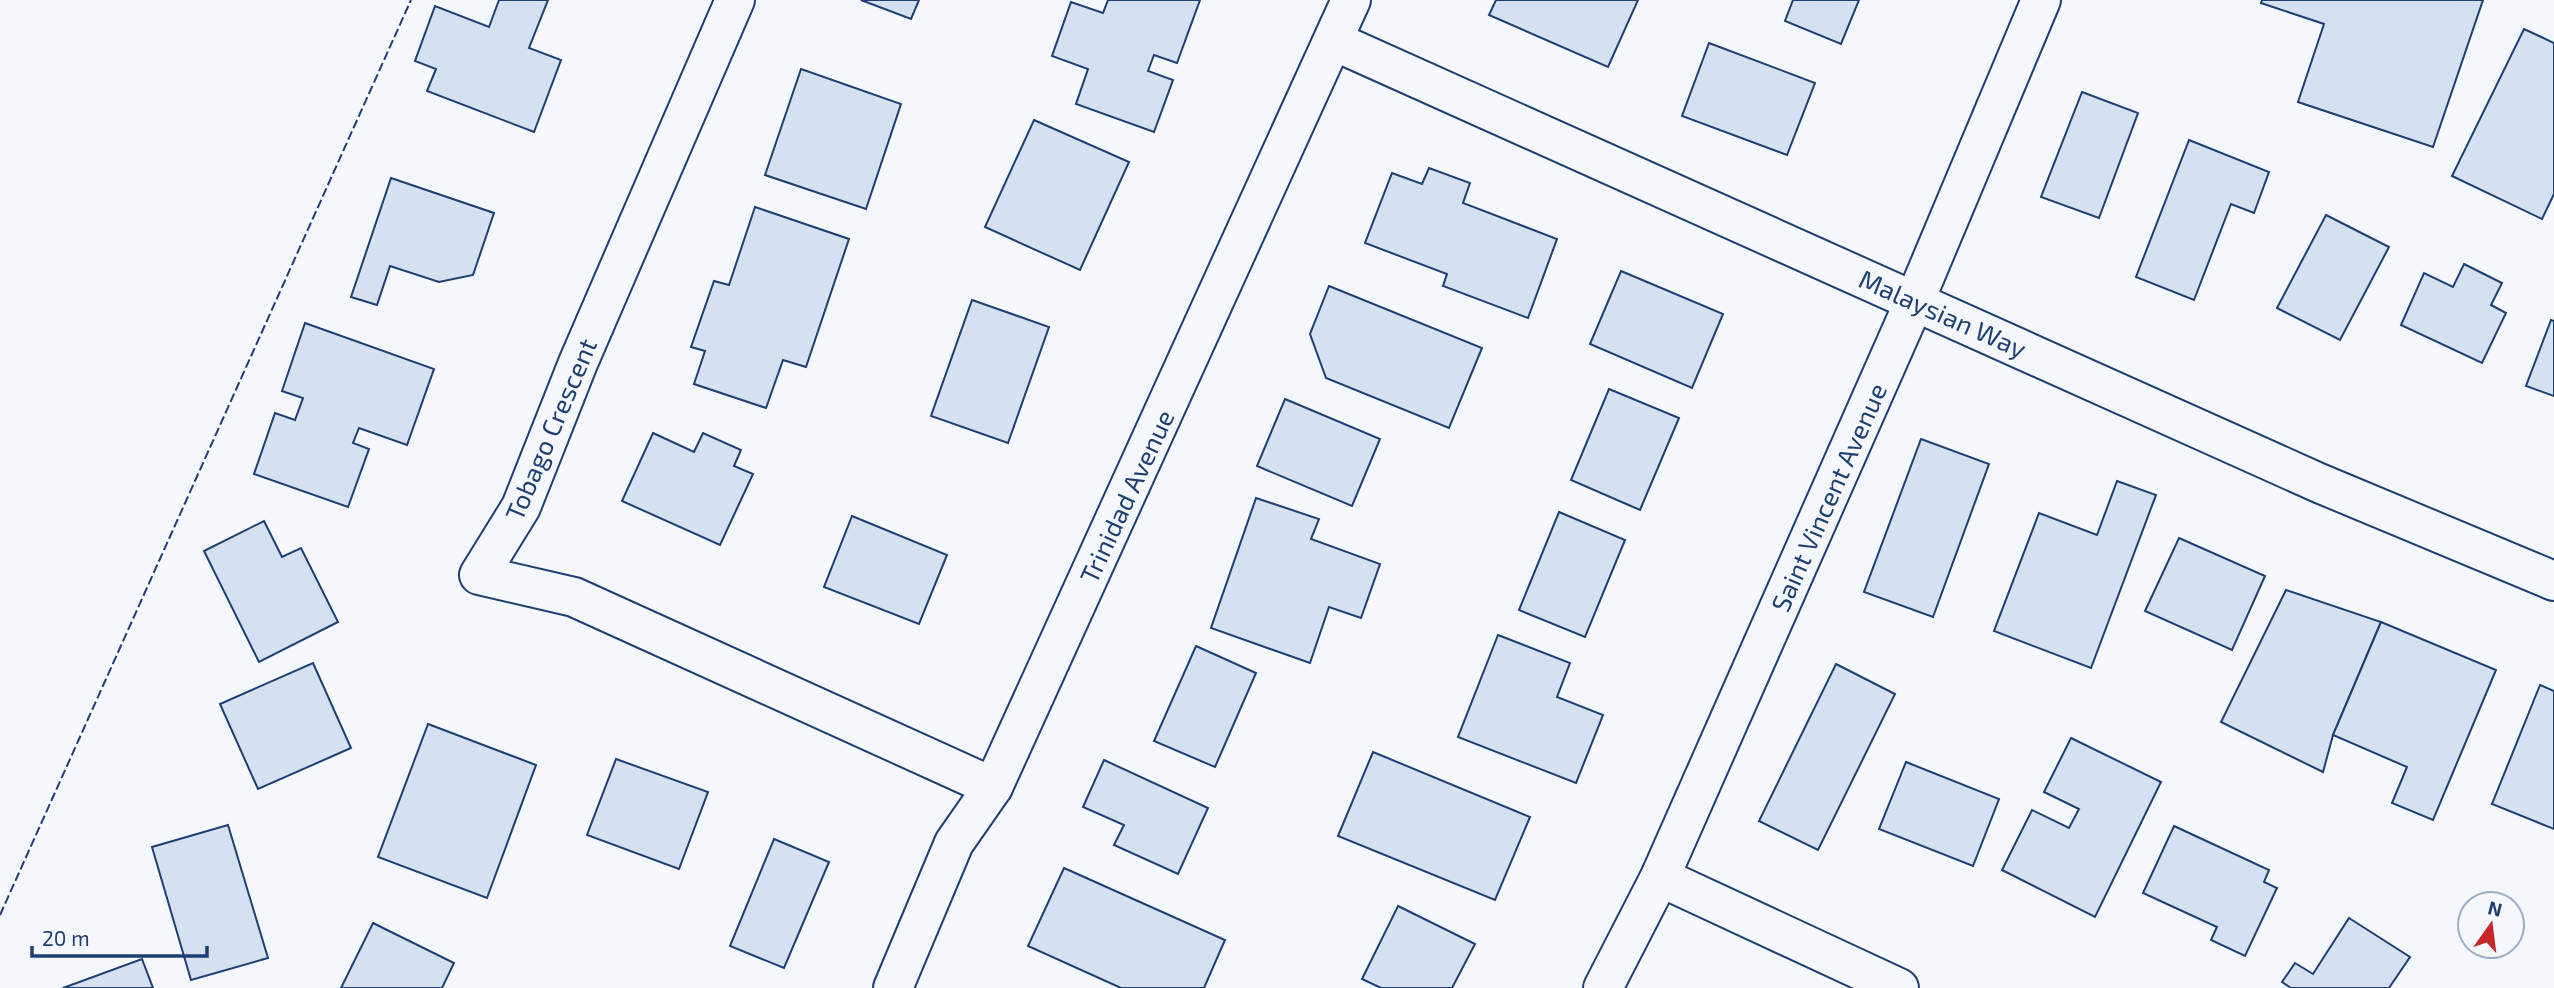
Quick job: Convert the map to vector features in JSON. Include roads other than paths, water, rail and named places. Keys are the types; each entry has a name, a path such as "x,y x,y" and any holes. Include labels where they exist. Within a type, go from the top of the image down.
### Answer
{"street":[{"name":"Tobago Crescent","path":"734,0 578,363 521,507 479,575 574,597 993,787"},
{"name":"Trinidad Avenue","path":"893,988 954,843 993,787 1334,41 1350,0"},
{"name":"Saint Vincent Avenue","path":"1603,988 1660,877 1915,300 2040,0"},
{"name":"Malaysian Way","path":"1334,41 2319,483 2554,580"},
{"path":"1660,877 1899,988"}]}
